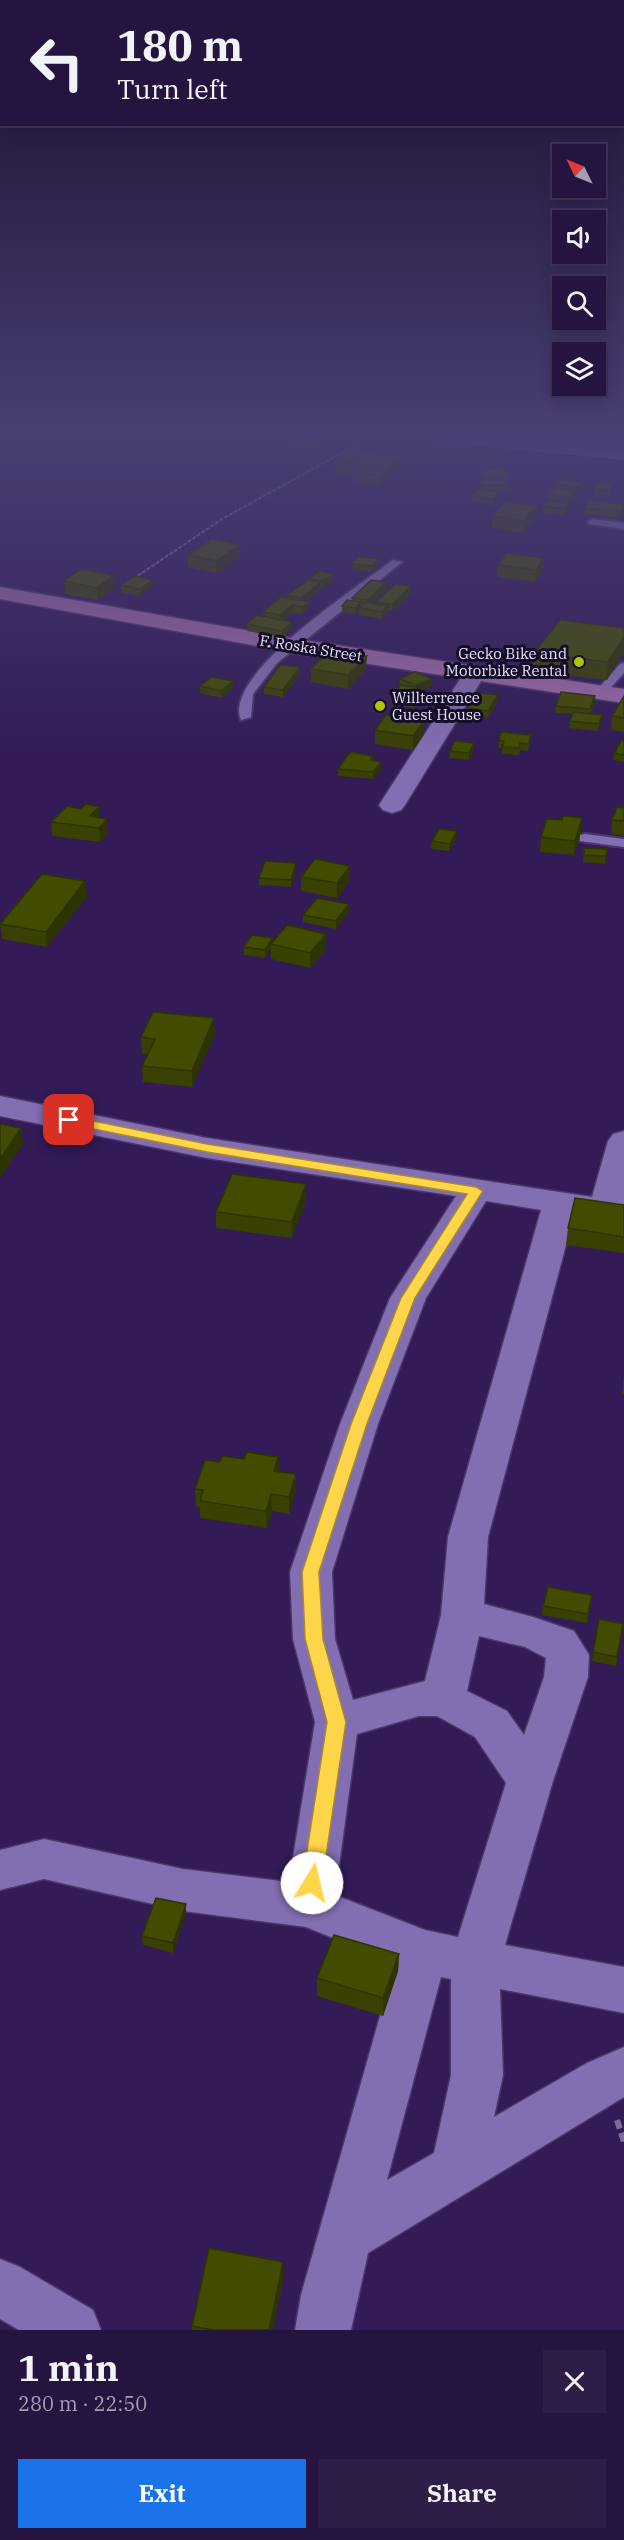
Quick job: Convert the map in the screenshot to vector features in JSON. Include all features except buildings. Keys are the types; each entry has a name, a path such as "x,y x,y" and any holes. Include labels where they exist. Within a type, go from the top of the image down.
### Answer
{"main road":[{"name":"F. Roska Street","path":"0,593 290,645 624,696"}],"street":[{"path":"392,805 475,674"},
{"path":"0,1106 207,1148 614,1211 624,1141"},
{"path":"309,1906 337,1722 314,1639 311,1572 359,1424 408,1298 476,1191"},
{"path":"443,1699 462,1615 468,1537 560,1204"},
{"path":"457,2168 477,2074 475,1962 530,1781 566,1677 568,1655 559,1643 462,1615"},
{"path":"337,1722 419,1698 443,1699 491,1724 530,1781"},
{"path":"0,1870 44,1859 183,1890 309,1906 423,1952 624,1990"},
{"path":"323,2330 329,2295 348,2234 388,2075 423,1952"},
{"path":"348,2234 605,2080 624,2071"},
{"path":"0,2287 74,2330"}],"lane":[{"path":"245,717 246,697 254,684 290,645 397,562"},
{"path":"600,693 624,666"},
{"path":"585,838 624,843"}],"path":[{"path":"90,608 184,545"}],"place":[{"name":"Gecko Bike and Motorbike Rental","path":"579,662"},
{"name":"Willterrence Guest House","path":"380,706"}],"route":[{"path":"69,1120 207,1148 476,1191 408,1298 359,1424 311,1572 314,1639 337,1722 312,1883"}]}
